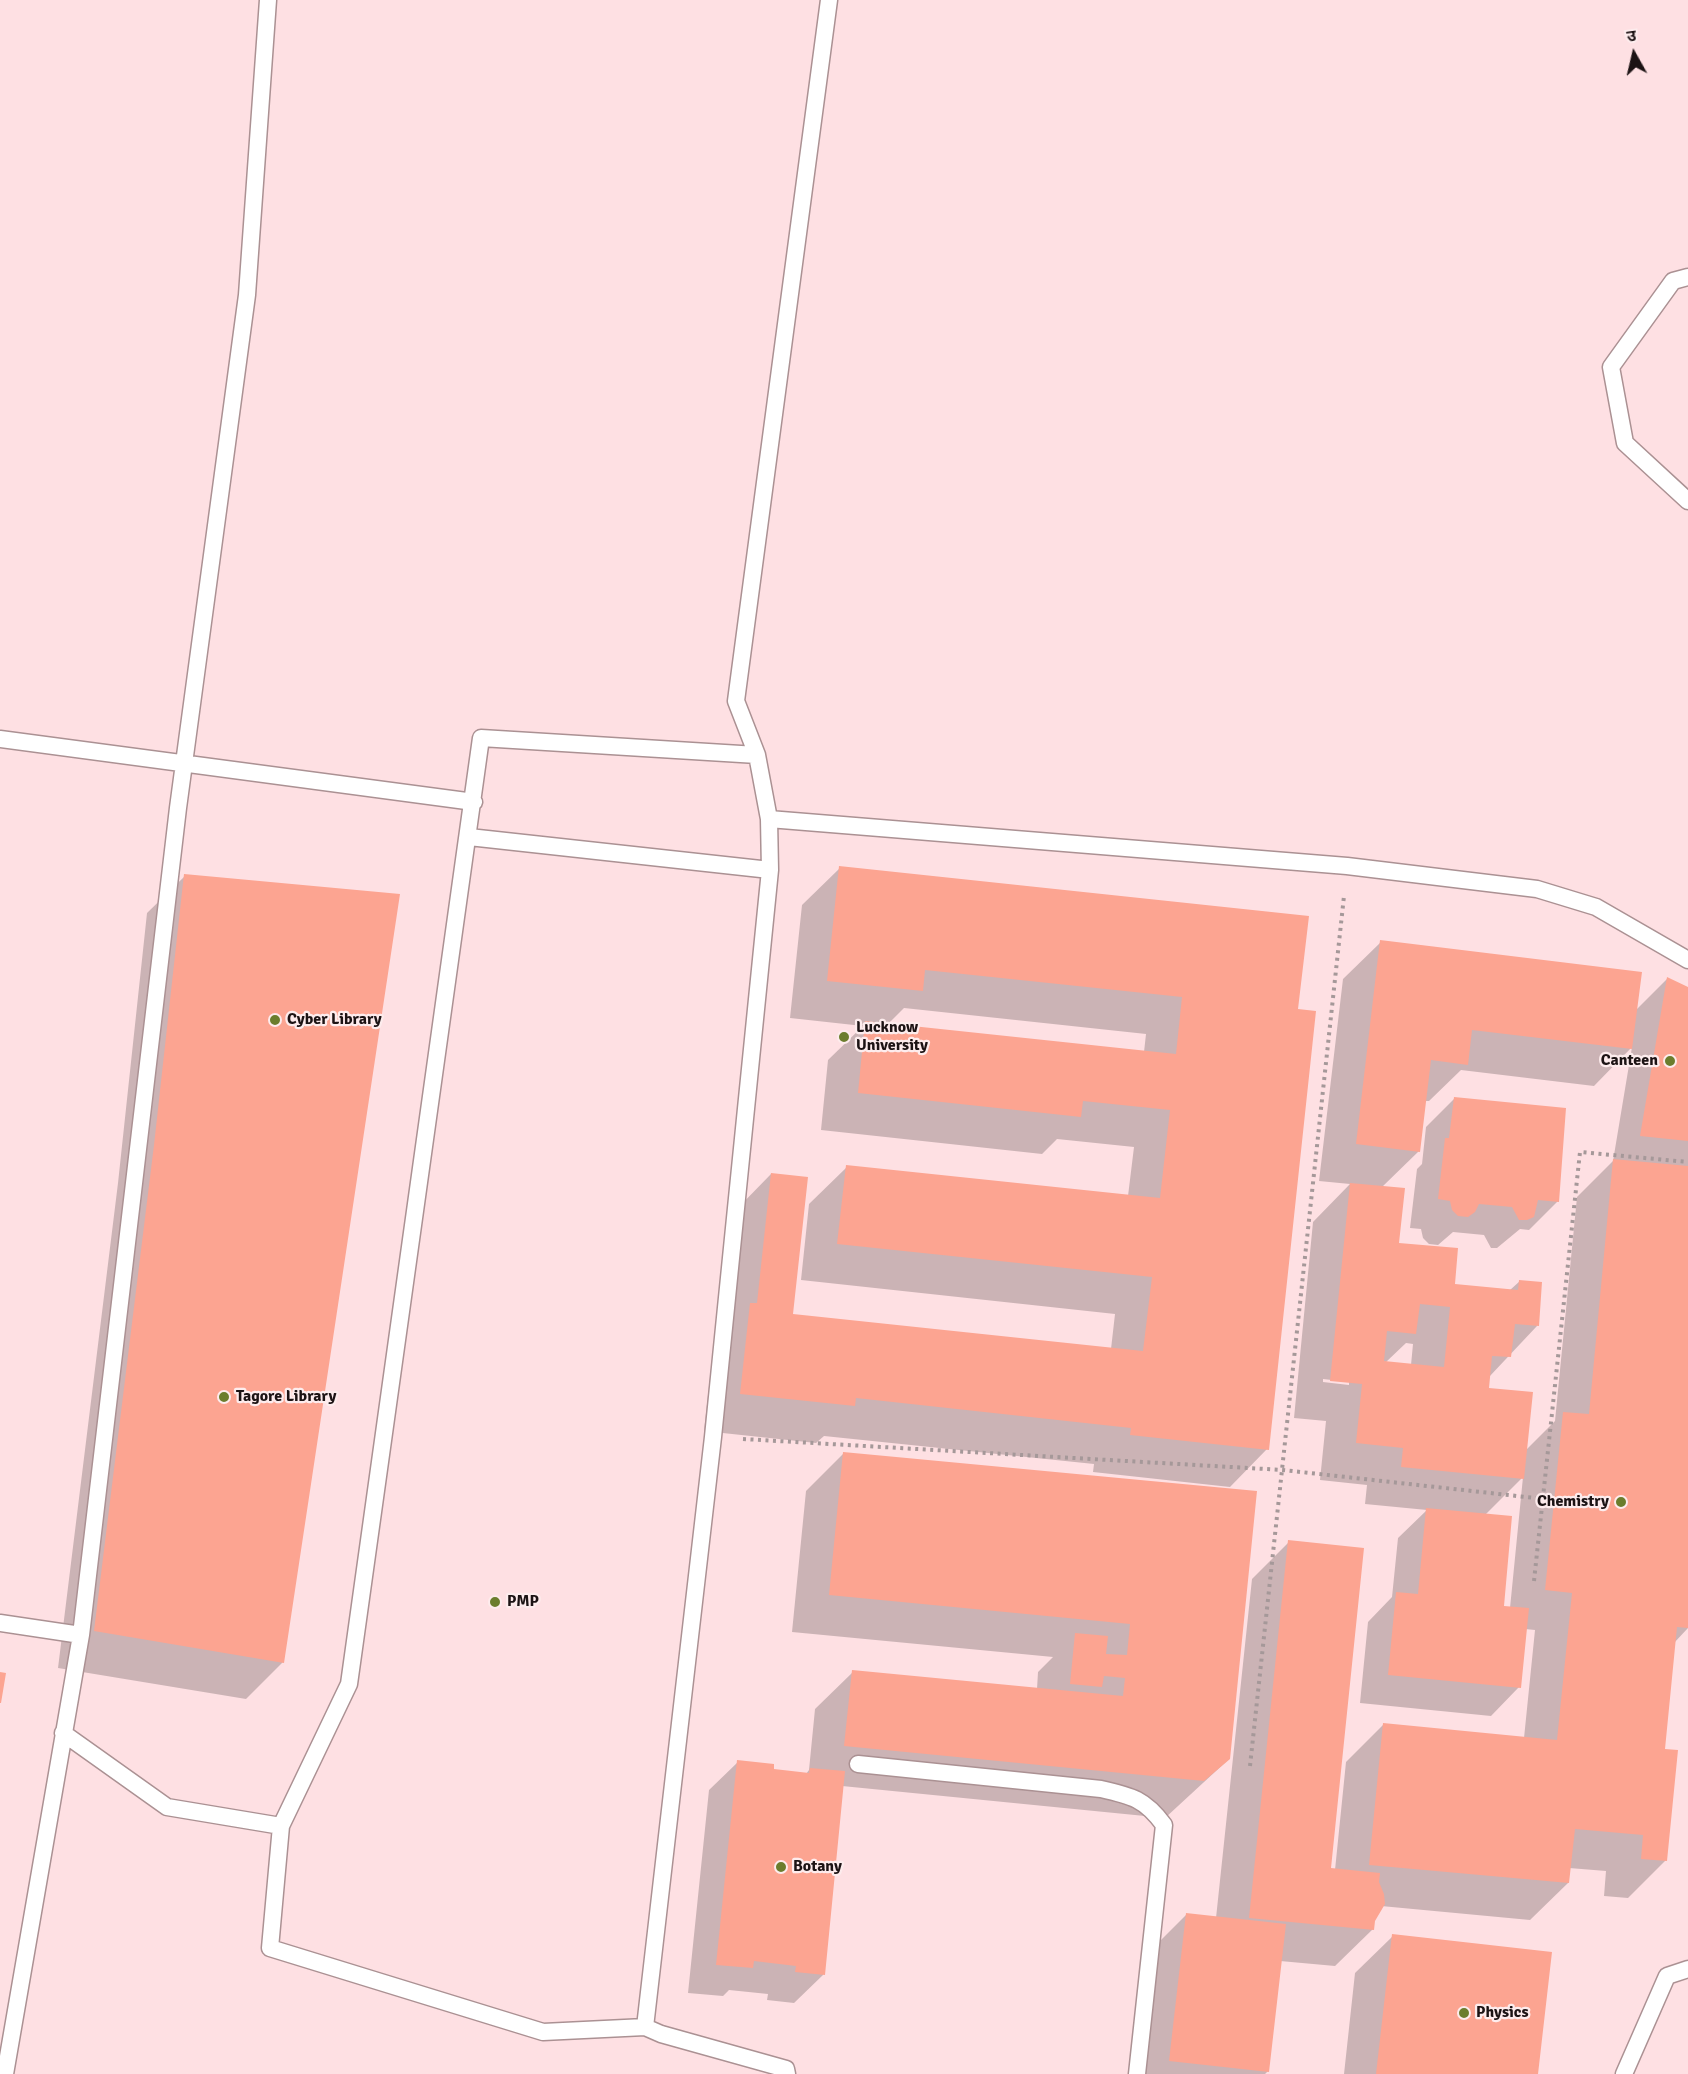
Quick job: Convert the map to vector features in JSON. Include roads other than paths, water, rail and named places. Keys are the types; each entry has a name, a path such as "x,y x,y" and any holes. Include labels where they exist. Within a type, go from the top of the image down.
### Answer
{"lane":[{"path":"5,2074 81,1635 184,763 247,296 268,0"},
{"path":"645,2027 713,1437 770,870 769,819 757,755 736,701 829,0"},
{"path":"1688,277 1673,281 1611,367 1625,443 1688,501"},
{"path":"757,755 481,738 474,802 349,1684 281,1826 270,1948 543,2032 645,2027 660,2034 786,2069 787,2074"},
{"path":"0,739 474,802"},
{"path":"769,819 1347,866 1537,889 1596,907 1688,960"},
{"path":"469,837 770,870"},
{"path":"0,1623 81,1635"},
{"path":"63,1733 167,1807 281,1826"},
{"path":"858,1764 1101,1789 1133,1796 1153,1810 1164,1826 1137,2074"},
{"path":"1624,2074 1667,1976 1688,1969"}],"place":[{"name":"Cyber Library","path":"275,1020"},
{"name":"Lucknow University","path":"844,1037"},
{"name":"Canteen","path":"1670,1061"},
{"name":"Tagore Library","path":"224,1397"},
{"name":"Chemistry","path":"1621,1502"},
{"name":"PMP","path":"495,1602"},
{"name":"Botany","path":"781,1867"},
{"name":"Physics","path":"1464,2013"}]}
